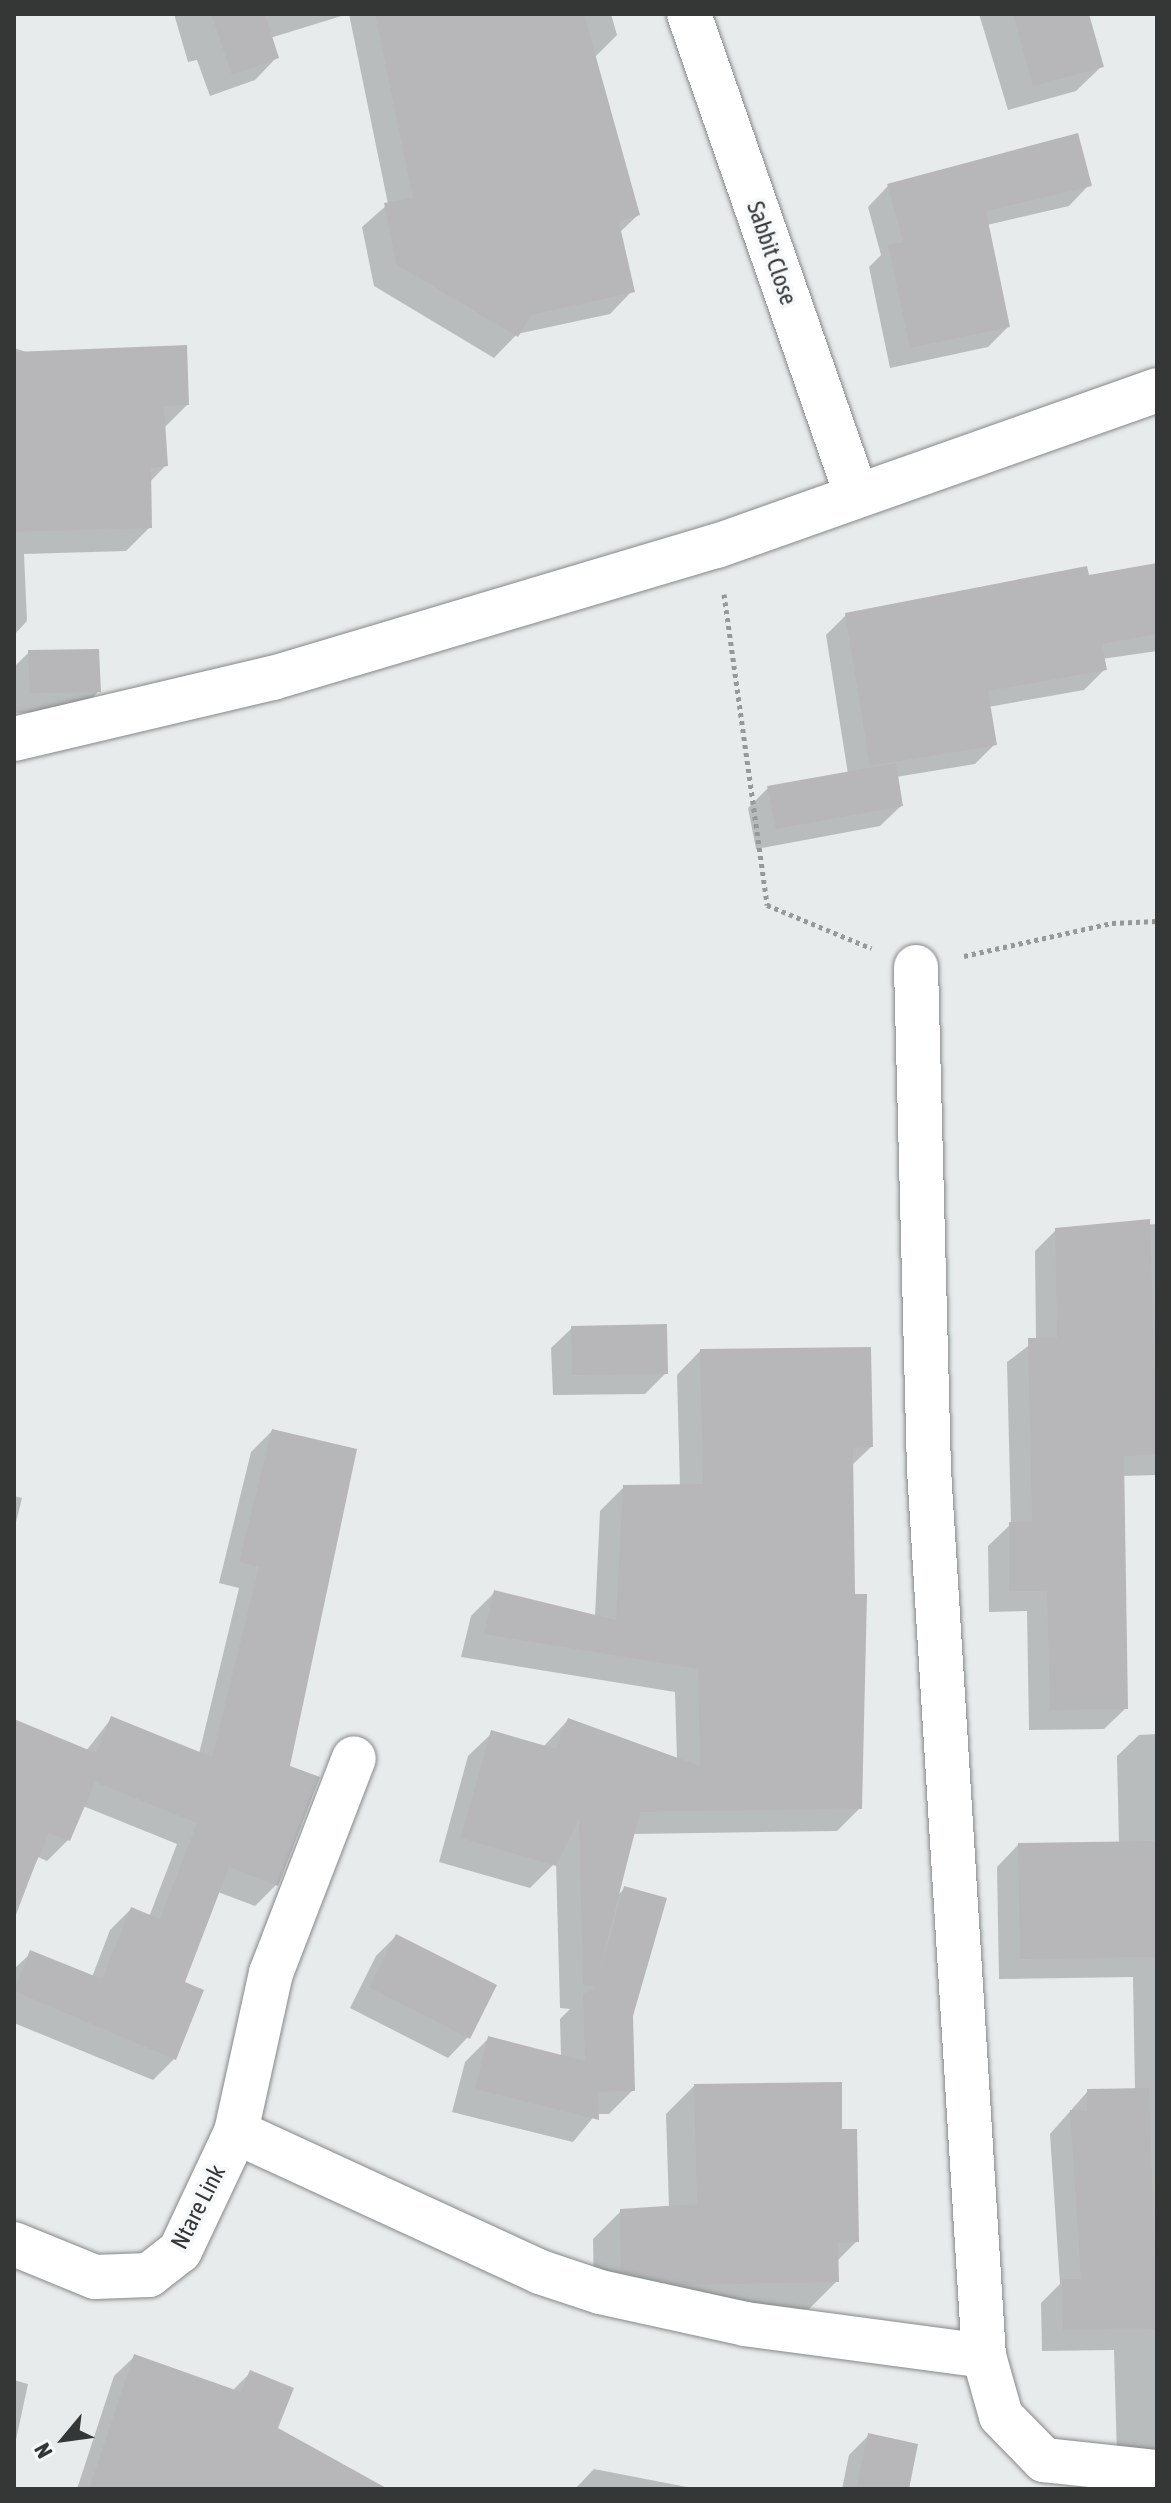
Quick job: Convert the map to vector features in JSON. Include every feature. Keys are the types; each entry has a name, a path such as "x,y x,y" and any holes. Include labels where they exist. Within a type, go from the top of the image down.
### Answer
{"street":[{"name":"Sabbit Close","path":"689,14 855,491"},
{"path":"14,739 273,678 717,546 855,491 1157,390"},
{"path":"916,967 929,1470 984,2356 1001,2416 1041,2474 1157,2472"},
{"name":"Ntare Link","path":"14,2244 95,2277 149,2275 180,2251 236,2132 271,1973 354,1758"},
{"path":"236,2132 540,2272 600,2292 745,2324 984,2356"}],"path":[{"path":"717,546 767,905 916,967 1112,923 1157,921"}],"building":[{"path":"211,14 265,14 279,58 232,75"},
{"path":"375,14 584,14 640,215 619,222 635,292 531,315 518,337 396,264 384,203 413,198"},
{"path":"1013,14 1089,14 1104,67 1033,86"},
{"path":"1078,133 1092,186 986,211 1010,327 910,348 888,245 903,242 887,184"},
{"path":"187,345 189,405 164,406 168,466 151,468 152,528 14,532 14,352"},
{"path":"1157,563 1157,634 1102,644 1107,670 988,691 997,745 870,766 845,613 1087,566 1089,575"},
{"path":"99,649 101,692 30,693 28,650"},
{"path":"896,763 903,806 776,829 767,786"},
{"path":"1150,1219 1157,1455 1124,1456 1128,1709 1050,1710 1047,1591 1009,1591 1009,1522 1032,1522 1028,1338 1057,1338 1055,1228"},
{"path":"667,1324 668,1374 572,1375 571,1326"},
{"path":"871,1347 873,1447 853,1448 855,1594 867,1594 862,1809 640,1812 597,1982 624,1886 667,1898 633,2016 635,2091 598,2092 599,2120 475,2089 488,2036 585,2061 583,1994 596,1987 583,1985 579,1820 556,1866 461,1838 491,1730 556,1749 568,1718 700,1766 698,1669 484,1634 494,1590 616,1620 623,1485 703,1484 700,1349"},
{"path":"272,1429 357,1449 290,1766 320,1777 278,1886 229,1867 185,1982 204,1990 176,2060 14,1991 30,1950 102,1979 131,1907 160,1919 197,1823 95,1782 70,1841 49,1833 14,1913 14,1719 96,1753 111,1716 212,1757 259,1567 239,1562"},
{"path":"1157,1841 1157,1957 1020,1959 1018,1843"},
{"path":"396,1934 497,1985 470,2039 369,1987"},
{"path":"842,2082 842,2129 857,2129 859,2242 838,2243 839,2282 683,2285 621,2271 620,2209 697,2204 694,2084"},
{"path":"1149,2088 1157,2329 1063,2330 1062,2279 1081,2279 1070,2110 1087,2111 1087,2089"},
{"path":"134,2354 241,2392 250,2370 294,2388 278,2428 388,2489 89,2489"},
{"path":"868,2433 918,2444 909,2489 856,2489"}]}
